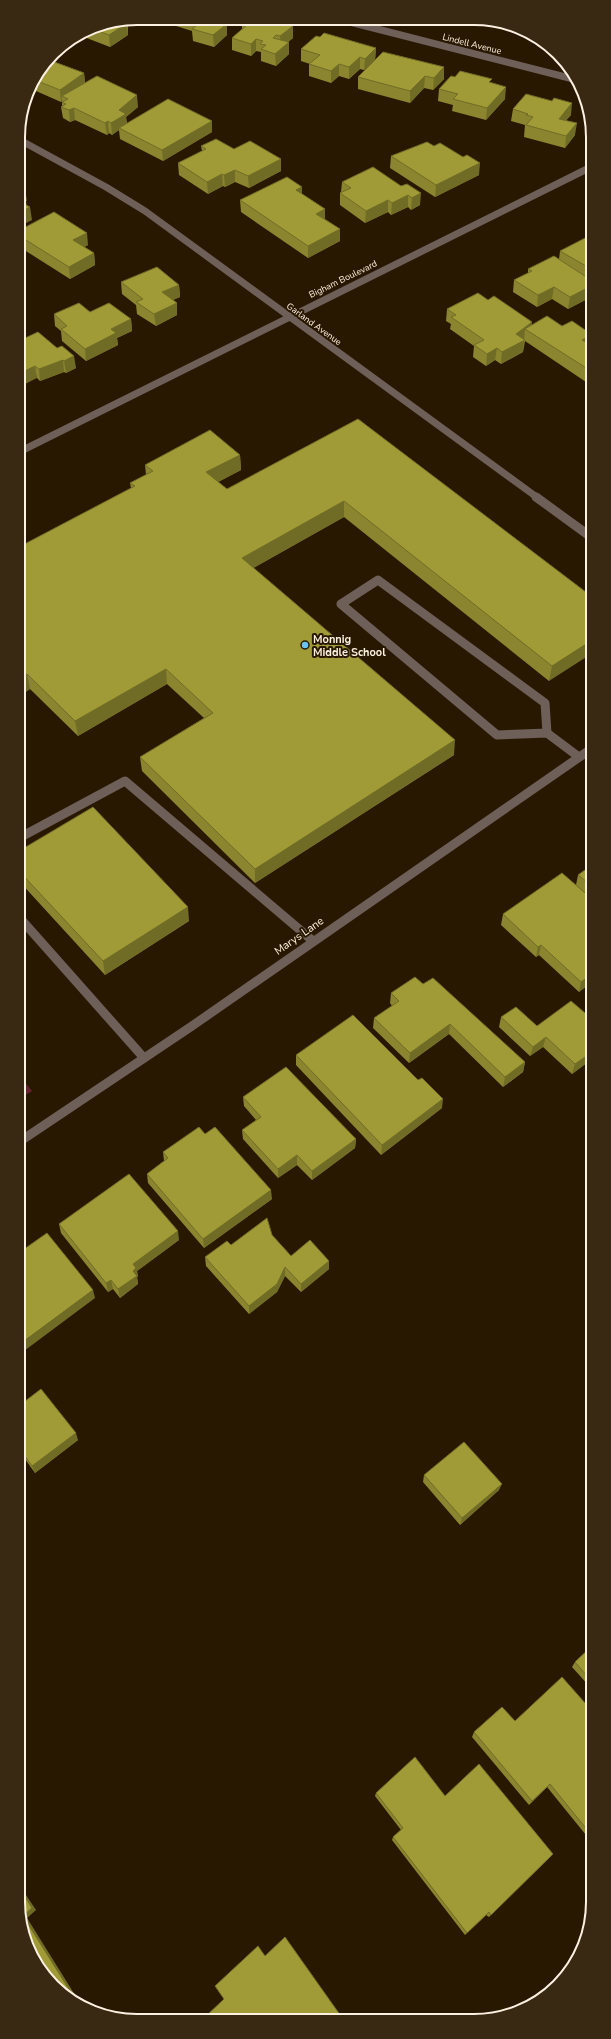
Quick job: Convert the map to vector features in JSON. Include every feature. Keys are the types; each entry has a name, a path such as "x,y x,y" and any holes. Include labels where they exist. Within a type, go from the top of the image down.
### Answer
{"street":[{"name":"Lindell Avenue","path":"362,25 569,78"},
{"name":"Garland Avenue","path":"25,143 106,186 145,212 586,533"},
{"name":"Bigham Boulevard","path":"25,449 586,169"},
{"path":"547,733 545,703 378,580 341,604 497,735 547,733 579,757"},
{"name":"Marys Lane","path":"25,1138 144,1058 586,753"},
{"path":"25,835 125,781 313,941"},
{"path":"25,923 144,1058"}],"shaded area":[{"path":"25,1082 32,1091 25,1095"}],"building":[{"path":"197,25 226,25 213,35 192,29"},
{"path":"247,25 293,26 280,36 276,35 273,38 289,42 275,54 261,49 266,45 260,44 263,41 256,39 251,44 232,38"},
{"path":"122,26 109,35 100,32"},
{"path":"324,33 376,48 365,59 360,57 349,67 339,64 331,71 309,64 320,55 301,49 316,36 320,37"},
{"path":"383,52 444,67 434,78 425,76 410,91 358,77"},
{"path":"54,62 84,73 60,90 40,82"},
{"path":"460,71 492,79 489,82 506,87 487,108 453,99 458,94 439,89 451,76 455,77"},
{"path":"97,76 137,95 119,110 126,114 111,123 108,121 105,123 74,108 69,110 61,107 66,104 62,102 68,99 62,96"},
{"path":"526,94 552,101 554,98 572,103 559,119 577,123 566,136 526,125 533,117 513,109"},
{"path":"168,99 212,121 162,150 119,128"},
{"path":"216,139 234,149 250,141 281,159 248,176 235,170 224,175 222,174 207,182 178,163 206,149 201,146"},
{"path":"427,142 434,146 440,143 463,157 467,155 480,163 436,185 391,156"},
{"path":"373,167 401,186 407,184 421,193 412,198 408,195 392,203 388,200 366,211 340,193 351,188 342,182"},
{"path":"287,177 302,187 296,190 325,209 316,214 340,229 308,246 240,200"},
{"path":"25,204 30,207 25,210"},
{"path":"54,212 87,233 73,240 94,253 69,267 25,239 25,227"},
{"path":"586,238 586,266 560,251"},
{"path":"554,256 586,277 586,289 570,297 554,287 538,295 514,280 532,271 528,269"},
{"path":"157,267 179,285 162,292 177,303 154,314 136,302 143,299 121,282"},
{"path":"478,293 488,300 494,296 532,322 516,334 525,340 502,352 497,348 487,354 474,345 484,340 451,317 456,315 447,309"},
{"path":"79,303 90,312 109,303 131,319 111,329 116,333 85,349 61,329 67,326 54,314"},
{"path":"547,316 562,326 572,321 586,331 586,338 582,340 586,343 586,368 525,329"},
{"path":"38,332 57,348 62,346 74,356 64,361 63,360 39,369 35,366 25,371 25,338"},
{"path":"358,419 586,592 586,644 552,666 344,501 242,558 455,740 255,869 140,757 213,713 166,669 75,721 27,674 25,675 25,544 135,486 130,483 153,471 145,465 210,430 240,455 206,472 227,489"},
{"path":"93,807 188,907 103,961 25,877 25,847"},
{"path":"586,869 586,881 578,875"},
{"path":"562,873 586,894 586,978 581,982 541,945 538,947 503,914"},
{"path":"415,977 423,984 433,978 525,1062 505,1077 450,1024 410,1053 374,1018 399,1001 391,993"},
{"path":"571,1001 586,1014 586,1056 575,1064 546,1037 533,1047 501,1017 516,1007 537,1026"},
{"path":"353,1015 418,1080 422,1078 443,1099 382,1145 296,1055"},
{"path":"286,1067 356,1139 312,1171 297,1155 278,1169 242,1130 261,1117 243,1097"},
{"path":"199,1127 205,1134 215,1127 271,1190 203,1239 147,1174 168,1158 163,1152"},
{"path":"129,1174 178,1231 133,1264 136,1268 133,1271 137,1276 118,1289 111,1280 106,1283 59,1224"},
{"path":"267,1218 272,1235 291,1256 310,1240 329,1261 301,1284 285,1267 277,1284 249,1306 205,1257 227,1241 231,1245"},
{"path":"47,1233 93,1290 25,1340 25,1248"},
{"path":"41,1389 76,1433 32,1466 25,1456 25,1401"},
{"path":"464,1442 502,1484 462,1518 424,1475"},
{"path":"586,1652 586,1675 575,1662"},
{"path":"562,1677 586,1704 586,1828 550,1784 532,1801 474,1732 502,1707 515,1721"},
{"path":"415,1757 445,1796 479,1764 553,1854 491,1915 489,1912 467,1933 393,1837 403,1828 376,1793"},
{"path":"25,1897 32,1908 26,1914"},
{"path":"27,1922 71,1992 53,1976 44,1964 31,1938"},
{"path":"285,1937 339,2014 208,2014 224,1999 215,1986 258,1946 265,1956"}],"place":[{"name":"Monnig Middle School","path":"305,645"}]}
